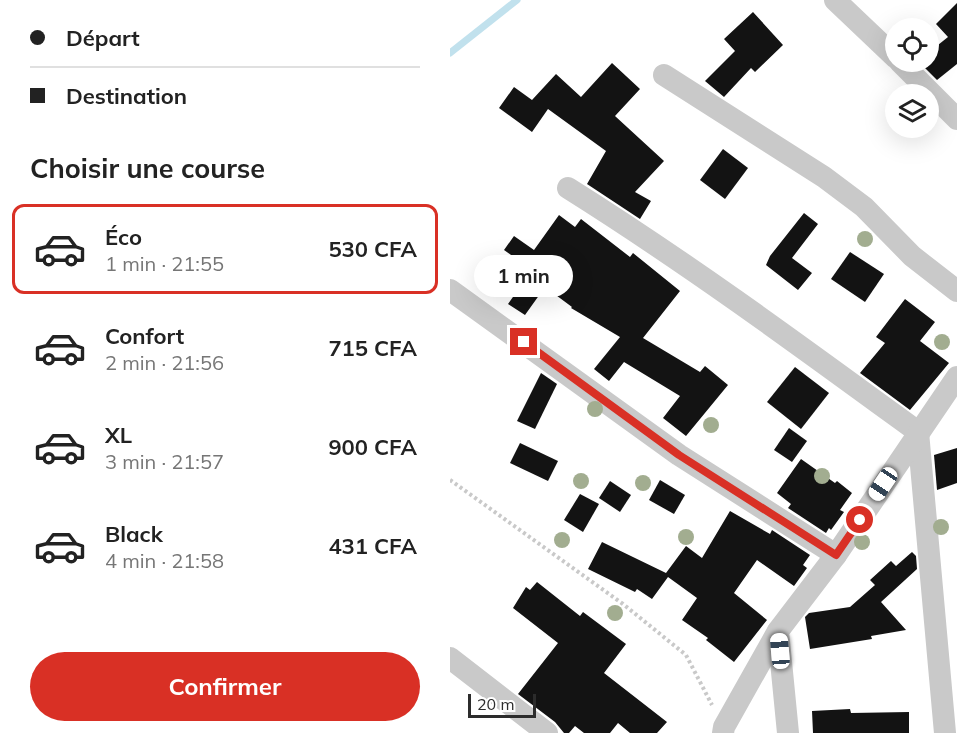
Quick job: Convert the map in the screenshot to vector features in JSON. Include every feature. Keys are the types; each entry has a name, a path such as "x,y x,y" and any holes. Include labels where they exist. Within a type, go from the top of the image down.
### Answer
{"street":[{"path":"835,0 885,48"},
{"path":"910,72 957,119"},
{"path":"664,75 824,177 864,207 912,256 957,291"},
{"path":"568,188 641,234 744,305 918,432 945,733"},
{"path":"450,290 679,455 836,555"},
{"path":"724,730 778,631 836,555 957,377"},
{"path":"778,631 788,733"},
{"path":"450,658 547,733"}],"path":[{"path":"450,480 623,604 686,655 724,730"}],"building":[{"path":"957,3 957,64 937,80 929,72 939,72 939,44 948,37 939,27 939,21"},
{"path":"753,12 783,45 755,72 751,68 724,97 705,81 735,51 724,39"},
{"path":"612,63 640,89 615,116 664,161 635,192 651,201 640,219 587,184 606,151 548,109 532,132 499,108 514,87 532,100 556,74 581,97"},
{"path":"723,149 748,168 725,199 700,180"},
{"path":"804,213 818,224 792,258 812,273 798,290 766,265 770,256"},
{"path":"559,215 575,227 581,219 630,257 633,253 680,291 643,338 700,372 705,366 728,385 686,436 663,418 680,396 624,362 609,381 594,369 620,337 571,308 545,287 525,315 508,304 532,270 504,250 514,236 534,250"},
{"path":"850,252 884,274 865,302 831,279"},
{"path":"905,299 935,322 920,341 949,363 910,410 860,373 885,343 876,337"},
{"path":"795,367 829,393 801,429 767,402"},
{"path":"541,373 557,384 535,429 517,421"},
{"path":"789,428 807,441 792,462 774,450"},
{"path":"520,443 558,461 548,481 510,463"},
{"path":"957,448 957,483 937,490 934,455"},
{"path":"801,459 852,493 840,510 844,512 831,530 829,528 826,533 788,508 791,504 777,493"},
{"path":"660,480 685,495 674,514 649,500"},
{"path":"610,481 631,495 620,512 599,498"},
{"path":"580,494 599,504 583,532 564,520"},
{"path":"730,511 770,534 772,530 810,555 803,565 807,568 794,586 757,560 734,593 767,620 734,662 706,640 708,638 682,620 697,598 668,577 652,599 637,589 635,592 588,569 602,542 666,573 686,546 702,558"},
{"path":"912,552 916,556 917,569 881,602 906,630 871,636 872,639 810,649 805,617 809,613 850,607 875,585 870,580 891,561 896,566"},
{"path":"537,582 580,616 583,612 626,644 604,673 667,722 657,733 630,733 618,723 610,733 584,733 575,726 569,733 564,733 555,722 518,694 558,643 513,608 526,587 530,590"},
{"path":"850,709 851,713 909,712 909,733 813,733 812,711"}],"waterway":[{"path":"450,53 517,0"}],"route":[{"path":"524,342 679,455 836,555 860,520"}]}
